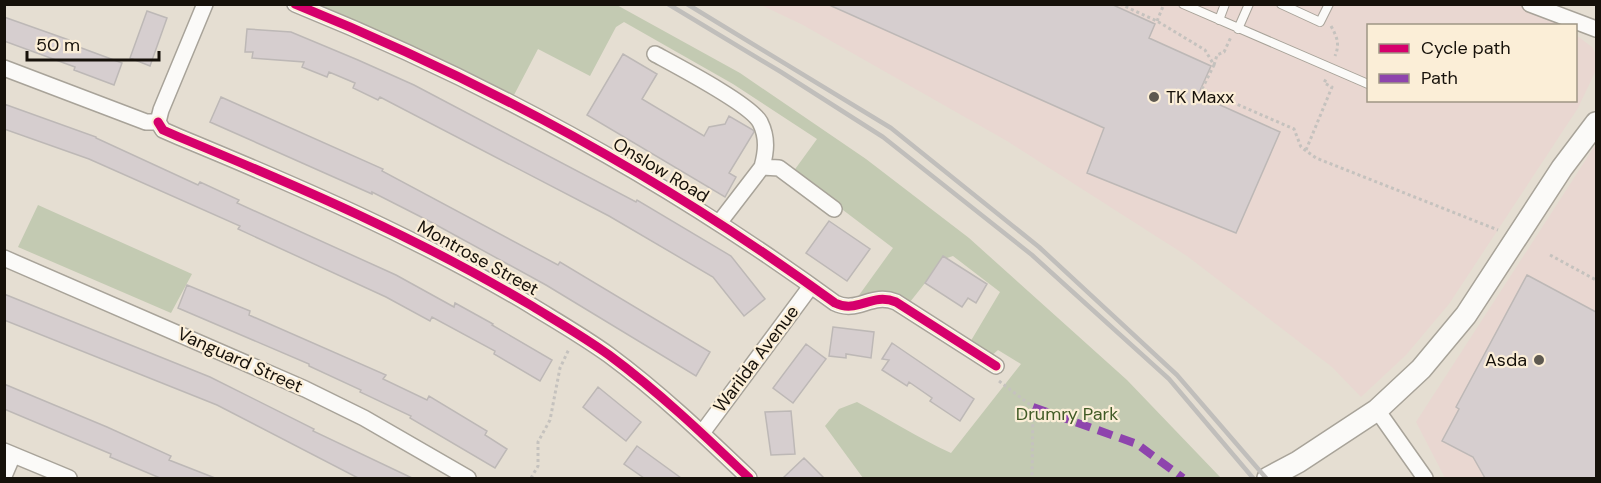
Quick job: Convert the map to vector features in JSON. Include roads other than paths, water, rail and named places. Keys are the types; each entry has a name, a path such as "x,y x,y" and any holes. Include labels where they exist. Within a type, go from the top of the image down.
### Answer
{"street":[{"path":"158,122 205,4"},
{"name":"Onslow Road","path":"294,4 401,48 580,140 719,223 843,307 852,308 873,299 886,298 896,302 996,366"},
{"path":"1530,4 1596,29"},
{"path":"655,54 748,110 759,121 765,136 766,151 762,167 719,223"},
{"name":"Montrose Street","path":"4,68 146,122 158,122 163,130 292,184 419,244 501,287 609,355 702,433 748,478"},
{"path":"1268,478 1298,462 1377,410 1421,369 1466,315 1562,168 1596,123"},
{"path":"762,167 778,168 834,209"},
{"name":"Vanguard Street","path":"4,258 305,389 364,418 468,478"},
{"name":"Warilda Avenue","path":"702,433 811,286"},
{"path":"1377,410 1425,478"},
{"path":"4,476 9,453 69,478"}],"lane":[{"path":"1182,4 1367,84"},
{"path":"1218,20 1226,4"},
{"path":"1238,29 1249,4"},
{"path":"1281,4 1320,22 1329,4"}],"railway":[{"path":"668,4 883,137 1032,255 1169,379 1253,478"},
{"path":"687,4 891,128 1039,247 1177,375 1266,478"}],"place":[{"name":"TK Maxx","path":"1154,97"},
{"name":"Asda","path":"1539,360"}],"park label":[{"name":"Drumry Park","path":"1067,414"}]}
